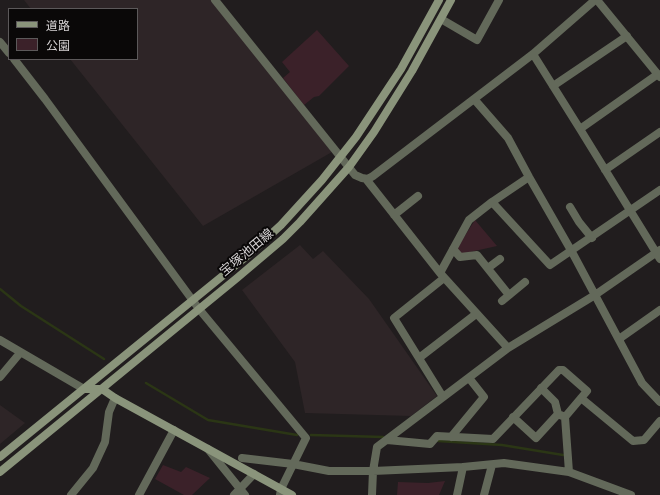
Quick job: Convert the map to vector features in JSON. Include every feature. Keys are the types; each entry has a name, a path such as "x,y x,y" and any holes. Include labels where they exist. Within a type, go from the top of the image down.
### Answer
{"street":[{"path":"215,0 341,158 358,177 366,179 373,176 474,100 533,54 596,0 659,75 580,129"},
{"path":"0,457 247,256 281,225 341,158 401,69 439,0"},
{"name":"宝塚池田線","path":"0,472 102,390 283,239 318,203 349,167 394,101 451,0"},
{"path":"441,19 477,40 499,0"},
{"path":"553,86 627,36"},
{"path":"0,42 8,52"},
{"path":"372,495 373,471 377,447 508,348 659,254 630,211 533,54"},
{"path":"15,60 192,300 306,438 280,492"},
{"path":"474,100 508,138 572,252 642,383 660,402"},
{"path":"605,170 660,132"},
{"path":"443,397 394,318 442,275 453,249 469,220 492,202 529,177"},
{"path":"366,179 442,275 508,348"},
{"path":"492,202 550,266 660,190"},
{"path":"394,215 418,196"},
{"path":"570,207 579,222 592,238"},
{"path":"453,249 460,257 477,254 509,295"},
{"path":"488,268 500,258"},
{"path":"502,301 525,282"},
{"path":"619,339 660,310"},
{"path":"419,358 476,314"},
{"path":"0,340 20,353 84,388 102,390 254,474 280,492 292,495"},
{"path":"0,377 20,353"},
{"path":"387,440 430,444 437,436 493,439 541,388 559,370 563,370 587,391 536,438 513,418"},
{"path":"451,437 484,396 469,378"},
{"path":"541,388 556,402 561,415 569,472"},
{"path":"71,495 94,468 105,442 109,412 115,398"},
{"path":"581,398 633,441 644,440 660,421"},
{"path":"140,495 174,430"},
{"path":"208,449 239,493 254,474"},
{"path":"242,458 293,464 329,471 373,471 463,467 504,463 569,472 631,495"},
{"path":"484,495 492,465"},
{"path":"457,495 463,467"}],"shaded area":[{"path":"24,0 212,0 332,152 203,226 71,60 138,60 138,8 30,8"},
{"path":"300,245 313,259 323,251 369,299 437,396 411,416 305,413 295,362 242,290"},
{"path":"0,405 25,423 0,444"}],"green space":[{"path":"317,30 349,66 319,96 314,97 304,105 283,78 290,72 282,62"},
{"path":"475,220 497,246 461,254 457,248"},
{"path":"163,465 181,472 186,467 210,478 192,495 184,495 155,479"},
{"path":"445,481 439,495 397,495 398,482 428,483"}],"waterway":[{"path":"0,289 21,306 104,359"},
{"path":"146,383 208,420 297,435"},
{"path":"311,435 383,437"},
{"path":"438,441 502,445 563,455"}]}
